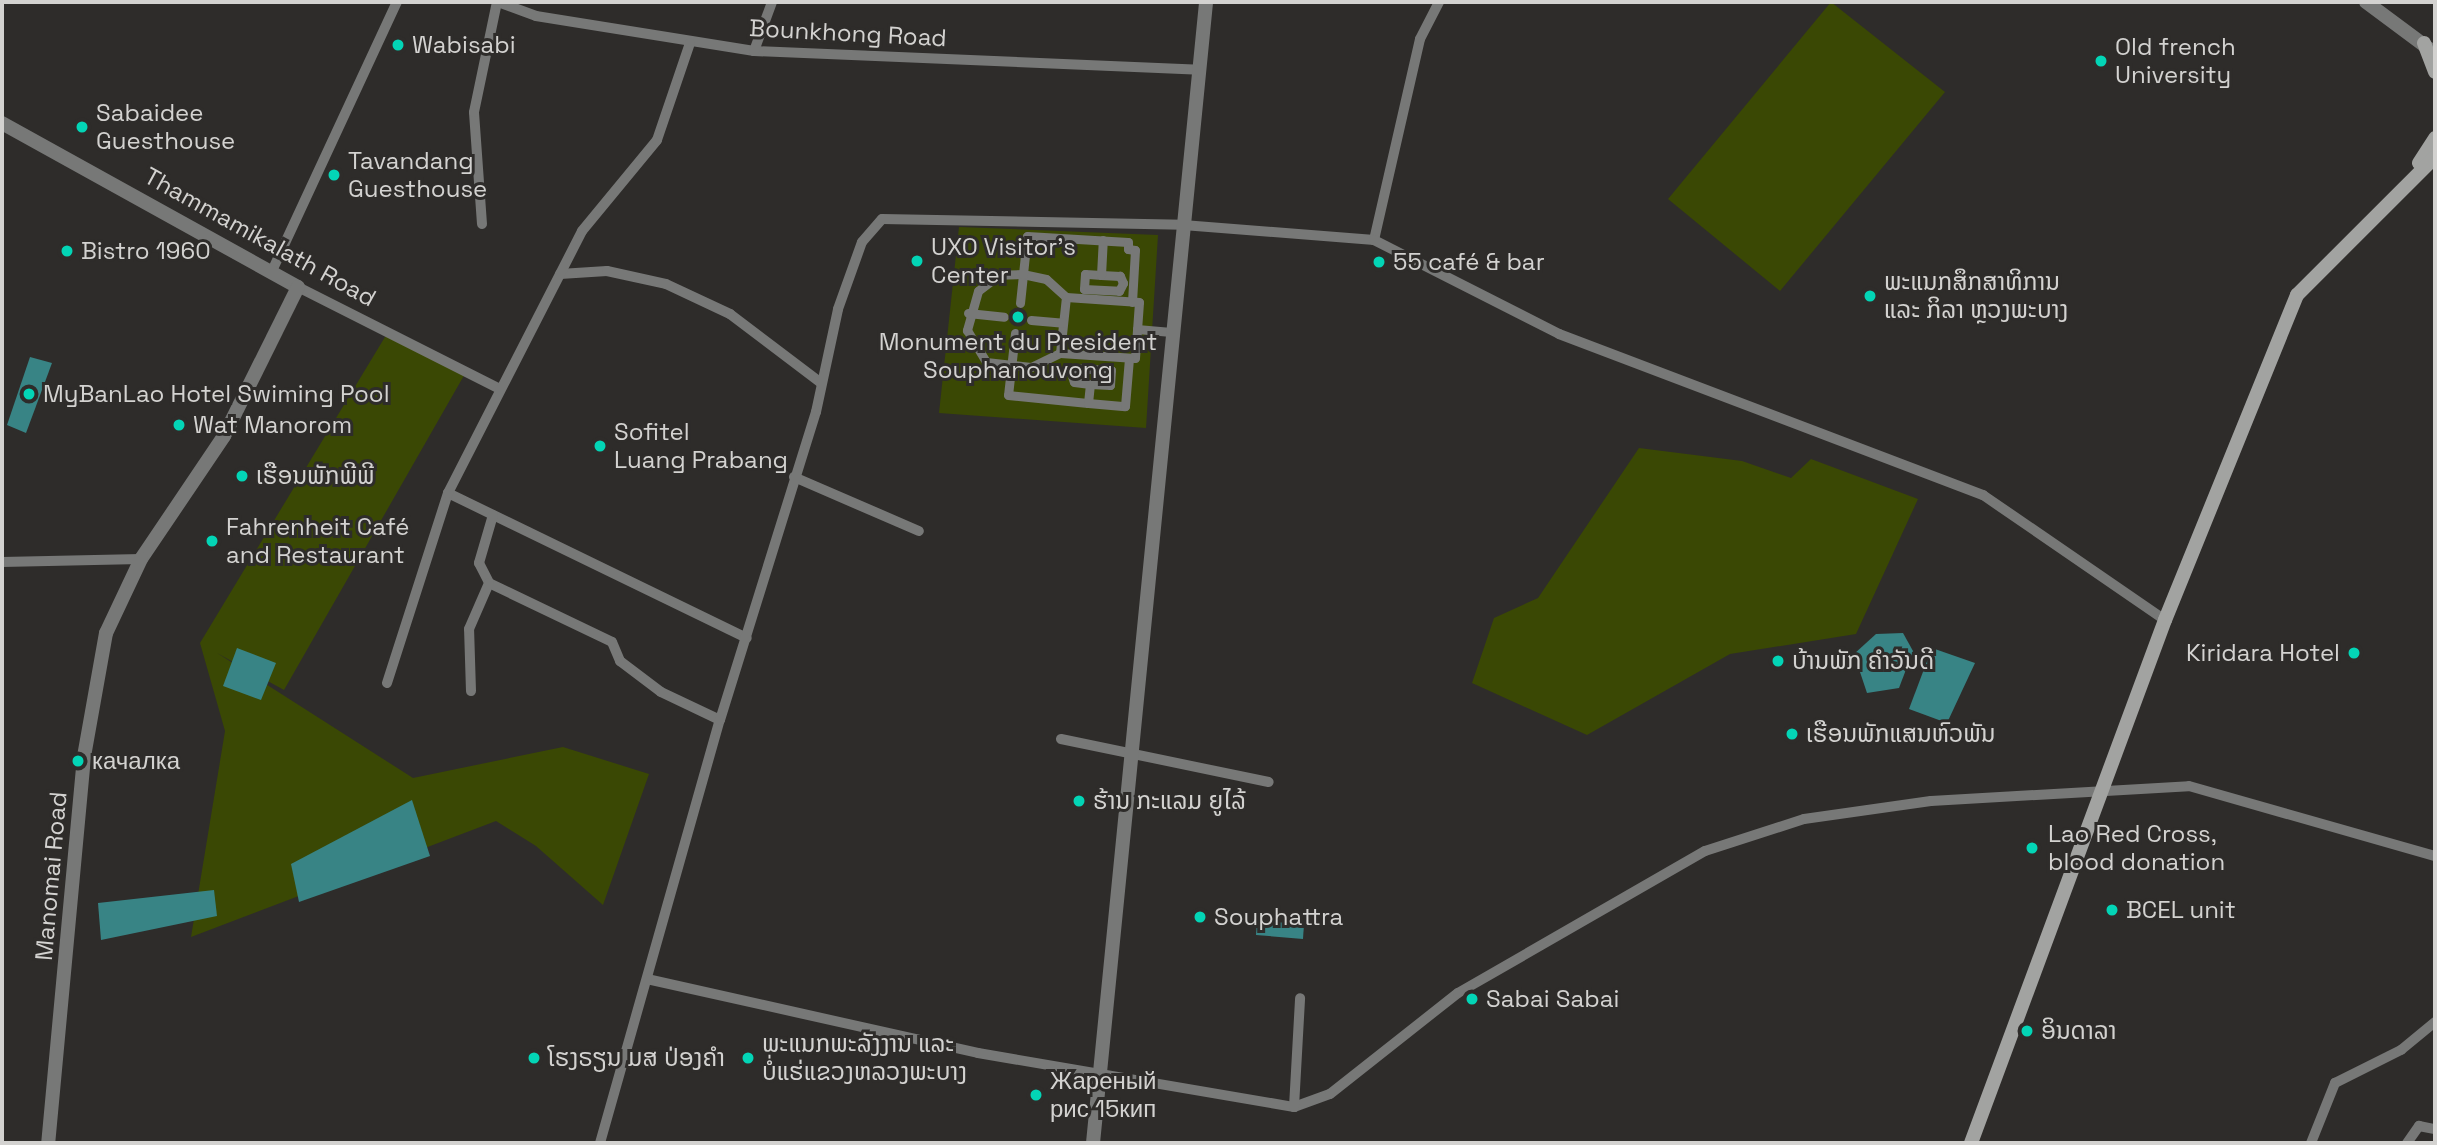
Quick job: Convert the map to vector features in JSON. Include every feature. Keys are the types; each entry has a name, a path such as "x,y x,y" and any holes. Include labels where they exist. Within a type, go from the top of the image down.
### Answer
{"main road":[{"path":"2429,46 2435,72"},
{"path":"2404,183 2435,138"},
{"path":"1971,1143 2106,791 2165,620 2297,295 2404,183 2435,157"},
{"path":"2404,183 2435,170"}],"street":[{"path":"272,271 397,2"},
{"path":"482,225 474,112 497,2"},
{"name":"Bounkhong Road","path":"497,2 536,16 690,43 754,51 1200,70"},
{"path":"754,51 772,2"},
{"path":"1093,1143 1206,2"},
{"path":"1374,240 1420,39 1439,2"},
{"path":"2366,2 2429,46 2435,55"},
{"path":"387,683 448,493 498,388 582,231 657,140 690,43"},
{"name":"Thammamikalath Road","path":"2,123 298,287 498,388"},
{"path":"600,1143 720,720 747,638 862,242 883,219 1183,225 1374,240 1559,334 1983,495 2165,620"},
{"path":"1020,303 1027,236 1128,242 1128,249 1135,250 1132,302"},
{"path":"1101,275 1103,240"},
{"path":"560,274 607,271 666,284 730,314 820,382"},
{"path":"1023,274 1046,279 1066,296 1139,302 1135,358 1060,353 1031,367 986,362 971,348 968,313 978,291 999,275 1023,274"},
{"name":"Manomai Road","path":"48,1143 96,674 121,593 224,436 298,287"},
{"path":"1060,353 1066,296"},
{"path":"968,313 1004,317"},
{"path":"1031,320 1063,323"},
{"path":"1137,329 1174,332"},
{"path":"1015,333 1008,395 1125,406 1129,358"},
{"path":"1087,403 1090,384"},
{"path":"794,477 919,531"},
{"path":"448,493 747,638"},
{"path":"493,515 479,563 489,583 612,642 620,661 661,692 720,720"},
{"path":"2,562 141,559"},
{"path":"471,691 469,629 489,583"},
{"path":"1060,739 1133,758 1269,782"},
{"path":"648,979 1101,1075 1294,1107 1330,1094 1458,993 1725,842 1804,819 1883,807 2189,786 2435,856"},
{"path":"1294,1107 1300,998"},
{"path":"2311,1143 2334,1083 2401,1049 2435,1022"},
{"path":"2407,1143 2419,1126 2435,1129"}],"green space":[{"path":"1831,2 1945,92 1780,291 1668,199"},
{"path":"959,227 1158,235 1146,428 939,413"},
{"path":"388,332 466,372 284,690 217,653 413,778 563,747 649,774 603,905 536,846 496,821 191,937 225,731 200,643"},
{"path":"1639,448 1742,461 1791,478 1811,459 1918,499 1856,634 1730,654 1587,735 1472,683 1494,618 1538,598"}],"water":[{"name":"MyBanLao Hotel Swiming Pool","path":"30,357 52,363 26,433 7,425"},
{"path":"1903,633 1913,651 1899,688 1867,693 1854,654 1876,634"},
{"path":"237,648 276,663 261,700 223,686"},
{"path":"1932,648 1975,663 1947,723 1909,709"},
{"path":"412,800 430,856 299,902 291,864"},
{"path":"214,890 217,916 101,940 98,903"},
{"path":"1257,921 1304,924 1303,939 1256,935"}],"place":[{"name":"Wabisabi","path":"398,45"},
{"name":"Old french University","path":"2101,61"},
{"name":"Sabaidee Guesthouse","path":"82,127"},
{"name":"Tavandang Guesthouse","path":"334,175"},
{"name":"Bistro 1960","path":"67,251"},
{"name":"UXO Visitor's Center","path":"917,261"},
{"name":"55 café & bar","path":"1379,262"},
{"name":"ພະແນກສຶກສາທິການ ແລະ ກິລາ ຫຼວງພະບາງ","path":"1870,296"},
{"name":"Monument du President Souphanouvong","path":"1018,317"},
{"name":"MyBanLao Hotel Swiming Pool","path":"29,394"},
{"name":"Wat Manorom","path":"179,425"},
{"name":"Sofitel Luang Prabang","path":"600,446"},
{"name":"ເຮືອນພັກພີພີ","path":"242,476"},
{"name":"Fahrenheit Café and Restaurant","path":"212,541"},
{"name":"Kiridara Hotel","path":"2354,653"},
{"name":"ບ້ານພັກ ຄໍາວັນດີ","path":"1778,661"},
{"name":"ເຮືອນພັກແສນຫົວພັນ","path":"1792,734"},
{"name":"качалка","path":"78,761"},
{"name":"ຮ້ານ ກະແລມ ຍູໄລ້","path":"1079,801"},
{"name":"Lao Red Cross, blood donation","path":"2032,848"},
{"name":"BCEL unit","path":"2112,910"},
{"name":"Souphattra","path":"1200,917"},
{"name":"Sabai Sabai","path":"1472,999"},
{"name":"ອິນດາລາ","path":"2027,1031"},
{"name":"ໂຮງຣຽນ ມສ ປ່ອງຄຳ","path":"534,1058"},
{"name":"ພະແນກພະລັງງານ ແລະ ບໍ່ແຮ່ແຂວງຫລວງພະບາງ","path":"748,1058"},
{"name":"Жареный рис 15кип","path":"1036,1095"}]}
